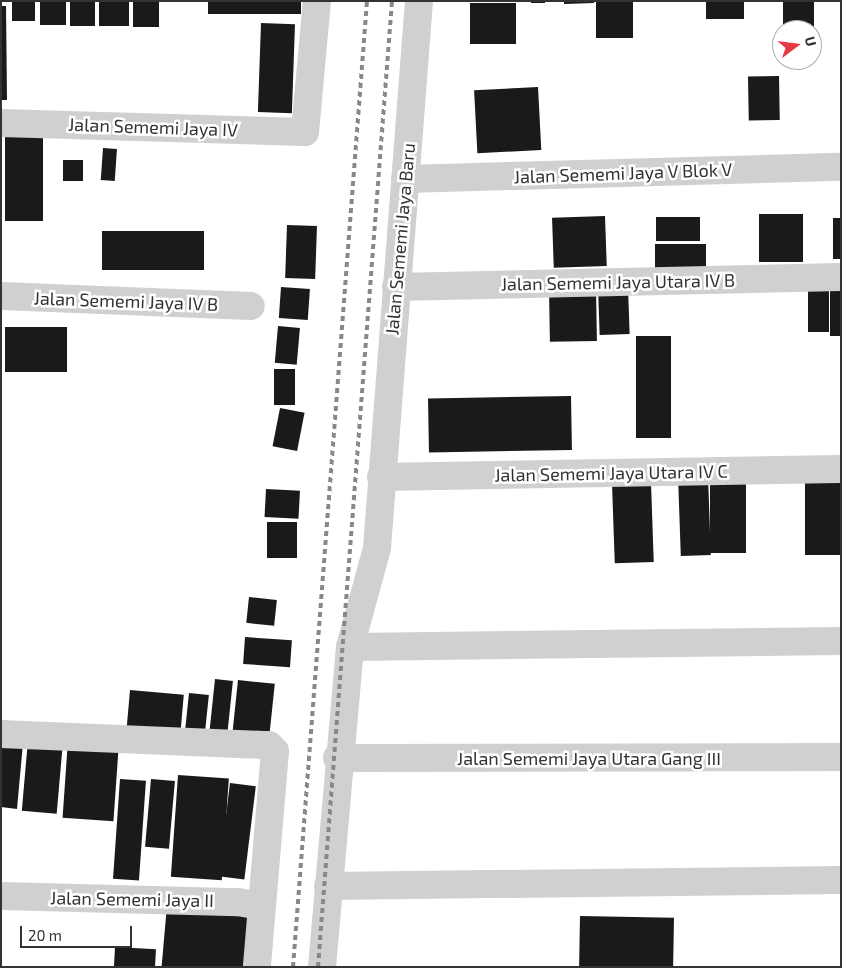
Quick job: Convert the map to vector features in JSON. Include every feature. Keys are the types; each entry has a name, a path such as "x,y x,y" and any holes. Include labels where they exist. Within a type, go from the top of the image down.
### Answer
{"street":[{"name":"Jalan Sememi Jaya IV","path":"1,123 305,132 317,1"},
{"name":"Jalan Sememi Jaya Baru","path":"322,967 337,758 350,647 377,548 419,1"},
{"name":"Jalan Sememi Jaya V Blok V","path":"405,179 841,167"},
{"name":"Jalan Sememi Jaya Utara IV B","path":"396,287 841,277"},
{"name":"Jalan Sememi Jaya IV B","path":"1,296 251,306"},
{"name":"Jalan Sememi Jaya Utara IV C","path":"381,477 841,469"},
{"path":"350,647 841,641"},
{"path":"1,734 269,744 275,751 257,967"},
{"name":"Jalan Sememi Jaya Utara Gang III","path":"337,758 841,757"},
{"path":"328,886 841,880"},
{"name":"Jalan Sememi Jaya II","path":"1,896 238,902 261,906"}],"building":[{"path":"12,1 35,1 35,21 12,21"},
{"path":"40,1 66,1 66,25 40,25"},
{"path":"70,1 95,1 95,26 70,26"},
{"path":"99,1 129,1 129,26 99,26"},
{"path":"133,1 159,1 159,27 133,27"},
{"path":"208,1 301,1 301,14 208,14"},
{"path":"531,1 545,1 545,3 531,3"},
{"path":"564,1 594,1 594,3 564,4"},
{"path":"596,1 633,1 633,38 596,38"},
{"path":"706,1 744,1 744,19 706,19"},
{"path":"783,1 814,1 814,20 783,20"},
{"path":"470,3 516,3 516,44 470,44"},
{"path":"1,6 6,6 7,100 1,100"},
{"path":"261,23 295,24 292,113 258,112"},
{"path":"779,76 780,120 749,121 748,77"},
{"path":"538,87 541,150 477,153 474,90"},
{"path":"5,133 43,133 43,221 5,221"},
{"path":"103,148 117,149 115,181 101,180"},
{"path":"63,160 83,160 83,181 63,181"},
{"path":"759,214 803,214 803,262 759,262"},
{"path":"605,216 607,266 554,268 552,218"},
{"path":"656,217 700,217 700,241 656,241"},
{"path":"833,218 841,218 841,259 833,259"},
{"path":"287,225 317,226 315,279 285,278"},
{"path":"102,231 204,231 204,270 102,270"},
{"path":"655,244 706,244 706,271 655,271"},
{"path":"281,287 310,289 308,320 279,318"},
{"path":"628,287 630,334 600,335 598,288"},
{"path":"808,287 829,287 829,332 808,332"},
{"path":"830,288 841,288 841,336 830,336"},
{"path":"596,289 597,341 550,342 549,290"},
{"path":"278,326 300,328 297,365 275,363"},
{"path":"5,327 67,327 67,372 5,372"},
{"path":"636,336 671,336 671,438 636,438"},
{"path":"274,369 295,369 295,405 274,405"},
{"path":"571,396 572,450 429,452 428,398"},
{"path":"280,408 305,413 297,451 273,446"},
{"path":"708,475 711,555 681,556 678,476"},
{"path":"710,477 746,477 746,553 710,553"},
{"path":"805,480 841,480 841,555 805,555"},
{"path":"651,483 654,562 615,563 612,484"},
{"path":"266,489 300,491 298,519 265,517"},
{"path":"267,522 297,522 297,558 267,558"},
{"path":"249,597 277,600 274,626 246,623"},
{"path":"245,637 292,640 290,667 243,664"},
{"path":"215,679 233,681 228,732 210,730"},
{"path":"238,680 275,684 269,737 232,733"},
{"path":"130,690 184,695 180,739 126,734"},
{"path":"189,693 209,695 204,738 185,736"},
{"path":"28,740 63,743 57,814 22,811"},
{"path":"68,740 119,744 113,821 63,818"},
{"path":"1,742 23,743 17,809 1,807"},
{"path":"178,775 229,779 222,880 171,877"},
{"path":"120,779 146,781 139,881 113,879"},
{"path":"151,779 175,781 169,849 145,847"},
{"path":"230,783 256,786 244,879 219,876"},
{"path":"167,905 252,912 247,967 162,967"},
{"path":"580,916 674,918 673,967 579,967"},
{"path":"115,947 156,949 155,967 114,967"}],"railway":[{"path":"293,967 367,1"},
{"path":"318,967 392,1"}]}
